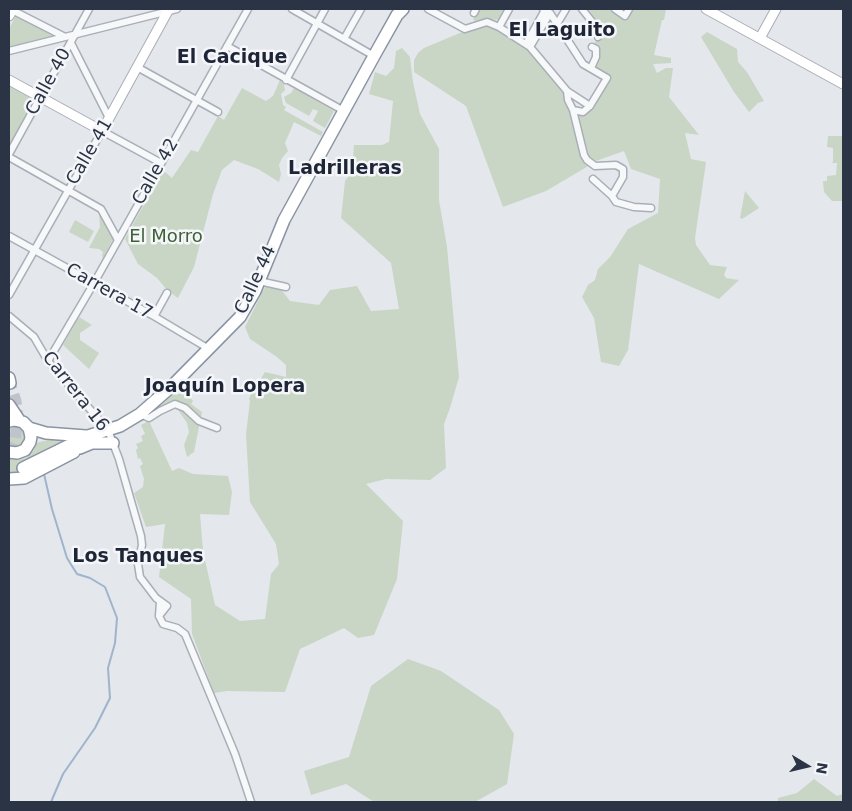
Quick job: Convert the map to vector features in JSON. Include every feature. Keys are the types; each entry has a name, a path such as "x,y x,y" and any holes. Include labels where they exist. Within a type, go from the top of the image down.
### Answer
{"highway":[{"name":"Calle 44","path":"23,468 88,436 127,422 140,414 209,350 240,317 251,299 284,220 397,15 403,9"},
{"path":"9,407 14,421 29,428 46,433 88,436 80,448"},
{"path":"9,452 22,452 25,450 30,442 31,432 29,428"},
{"path":"30,442 46,433"},
{"path":"9,479 24,478 92,443 114,443"}],"street":[{"name":"Calle 40","path":"9,156 90,9"},
{"path":"9,52 177,9"},
{"name":"Calle 42","path":"48,361 248,9"},
{"path":"292,9 374,56"},
{"path":"286,80 326,9"},
{"path":"344,39 361,9"},
{"path":"428,9 465,29 487,22 499,27 528,46 566,91 590,106"},
{"path":"499,27 509,9"},
{"path":"557,24 566,9"},
{"path":"582,9 594,24 598,37"},
{"path":"615,9 625,16 629,9"},
{"path":"706,9 843,84"},
{"path":"760,38 776,9"},
{"path":"145,10 150,15"},
{"name":"Calle 41","path":"9,295 168,10"},
{"path":"528,46 546,10 583,64 607,78 590,106 583,112 573,110"},
{"path":"11,11 65,37"},
{"path":"71,43 109,118"},
{"path":"227,46 344,112"},
{"path":"590,68 596,58 596,49 592,47"},
{"path":"137,67 218,112"},
{"path":"9,80 161,163"},
{"path":"566,91 573,110 584,155 595,166 616,165 623,168 622,177 612,196"},
{"path":"9,156 101,209 118,240"},
{"path":"593,179 616,202 634,207 651,208"},
{"name":"Carrera 17","path":"9,236 152,315 209,350"},
{"path":"259,281 286,287"},
{"path":"152,315 156,312 167,293"},
{"name":"Carrera 16","path":"9,316 34,336 48,361 108,430 114,443 141,536 142,545 138,564 140,577 149,591 160,602"},
{"path":"140,414 149,418 160,410 175,404 184,408 199,421 217,428"},
{"path":"160,616 167,606 160,602 160,616 163,624 177,628 185,634 235,754 251,802"}],"green space":[{"path":"479,9 506,9 499,20 488,19 476,22 473,19"},
{"path":"588,9 609,9 627,19 633,9 666,9 654,55 671,58 671,63 653,64 657,73 666,68 673,68 669,97 699,135 685,133 691,159 706,162 695,238 696,245 710,265 727,267 724,275 726,278 739,280 719,299 639,264 628,350 619,366 601,362 594,318 582,297 588,285 595,280 598,269 610,257 628,229 658,213 660,179 631,169 624,151 593,162 590,160 577,114 583,114 609,78 593,68 598,40 596,49 592,47 598,37 600,38 595,18"},
{"path":"16,15 53,36 9,47 9,29"},
{"path":"486,26 497,30 528,50 563,93 590,165 546,191 503,207 466,106 414,72 414,60 424,48 467,30"},
{"path":"707,32 737,49 738,62 747,72 764,101 758,103 749,112 734,92 701,37"},
{"path":"402,48 410,57 420,114 439,149 439,200 447,247 459,377 444,424 446,468 430,480 386,479 366,484 403,521 397,579 374,635 358,638 344,628 300,649 285,692 227,691 214,693 192,634 191,599 159,577 165,524 146,527 134,493 143,487 144,479 140,466 143,464 140,458 138,459 136,450 138,448 136,444 143,441 141,436 145,434 141,425 149,421 172,471 179,468 193,474 228,476 232,492 229,515 200,514 203,551 215,605 240,621 265,619 271,574 279,564 276,544 250,502 246,434 251,394 265,372 286,377 286,365 250,339 245,327 266,285 280,288 290,301 319,305 330,290 357,286 371,311 399,309 391,263 341,218 345,181 352,172 354,145 382,145 389,142 393,101 369,94 375,72 386,76 394,68 396,51"},
{"name":"El Morro","path":"280,80 285,90 281,94 283,105 286,107 284,110 323,132 321,136 294,122 285,143 288,151 279,165 281,174 279,182 258,169 234,160 222,170 213,194 194,267 178,298 167,290 157,278 138,264 125,239 163,170 172,178 191,150 198,152 218,116 224,120 242,88 266,101 273,96"},
{"path":"9,84 37,98 9,148"},
{"path":"294,88 334,111 325,128 313,121 318,111 313,109 309,116 286,103 284,97 291,93"},
{"path":"828,136 842,136 843,201 832,201 824,192 823,181 827,181 827,176 836,175 837,163 831,163 833,162 833,148 827,147"},
{"path":"745,191 759,208 742,219 740,218"},
{"path":"100,213 113,239 103,258 103,252 99,249 89,248 100,227"},
{"path":"75,220 94,231 88,242 69,232"},
{"path":"79,317 92,325 80,333 80,340 99,353 89,369 63,345"},
{"path":"182,393 189,396 193,401 191,404 202,412 194,452 187,457 184,445 189,432 187,423 176,407 157,410 155,407 159,403 161,405 166,401 164,398 170,394"},
{"path":"9,424 23,426 27,437 21,447 9,448"},
{"path":"48,440 68,440 18,466 22,475 9,476 9,459 26,458 34,450 36,443"},
{"path":"408,659 441,671 499,710 514,734 507,784 475,802 374,802 346,784 311,795 304,771 349,757 371,686"},
{"path":"814,779 837,796 843,794 843,802 778,802 778,798 797,793"}],"waterway":[{"path":"44,474 52,509 67,558 77,574 90,578 105,587 117,618 115,643 108,668 110,698 95,728 63,774 51,802"}],"tunnel":[{"path":"9,453 15,439 18,420 16,401 10,383"}],"district":[{"name":"El Laguito","path":"562,31"},
{"name":"El Cacique","path":"232,58"},
{"name":"Ladrilleras","path":"345,169"},
{"name":"Joaquín Lopera","path":"225,387"},
{"name":"Los Tanques","path":"138,557"}]}
